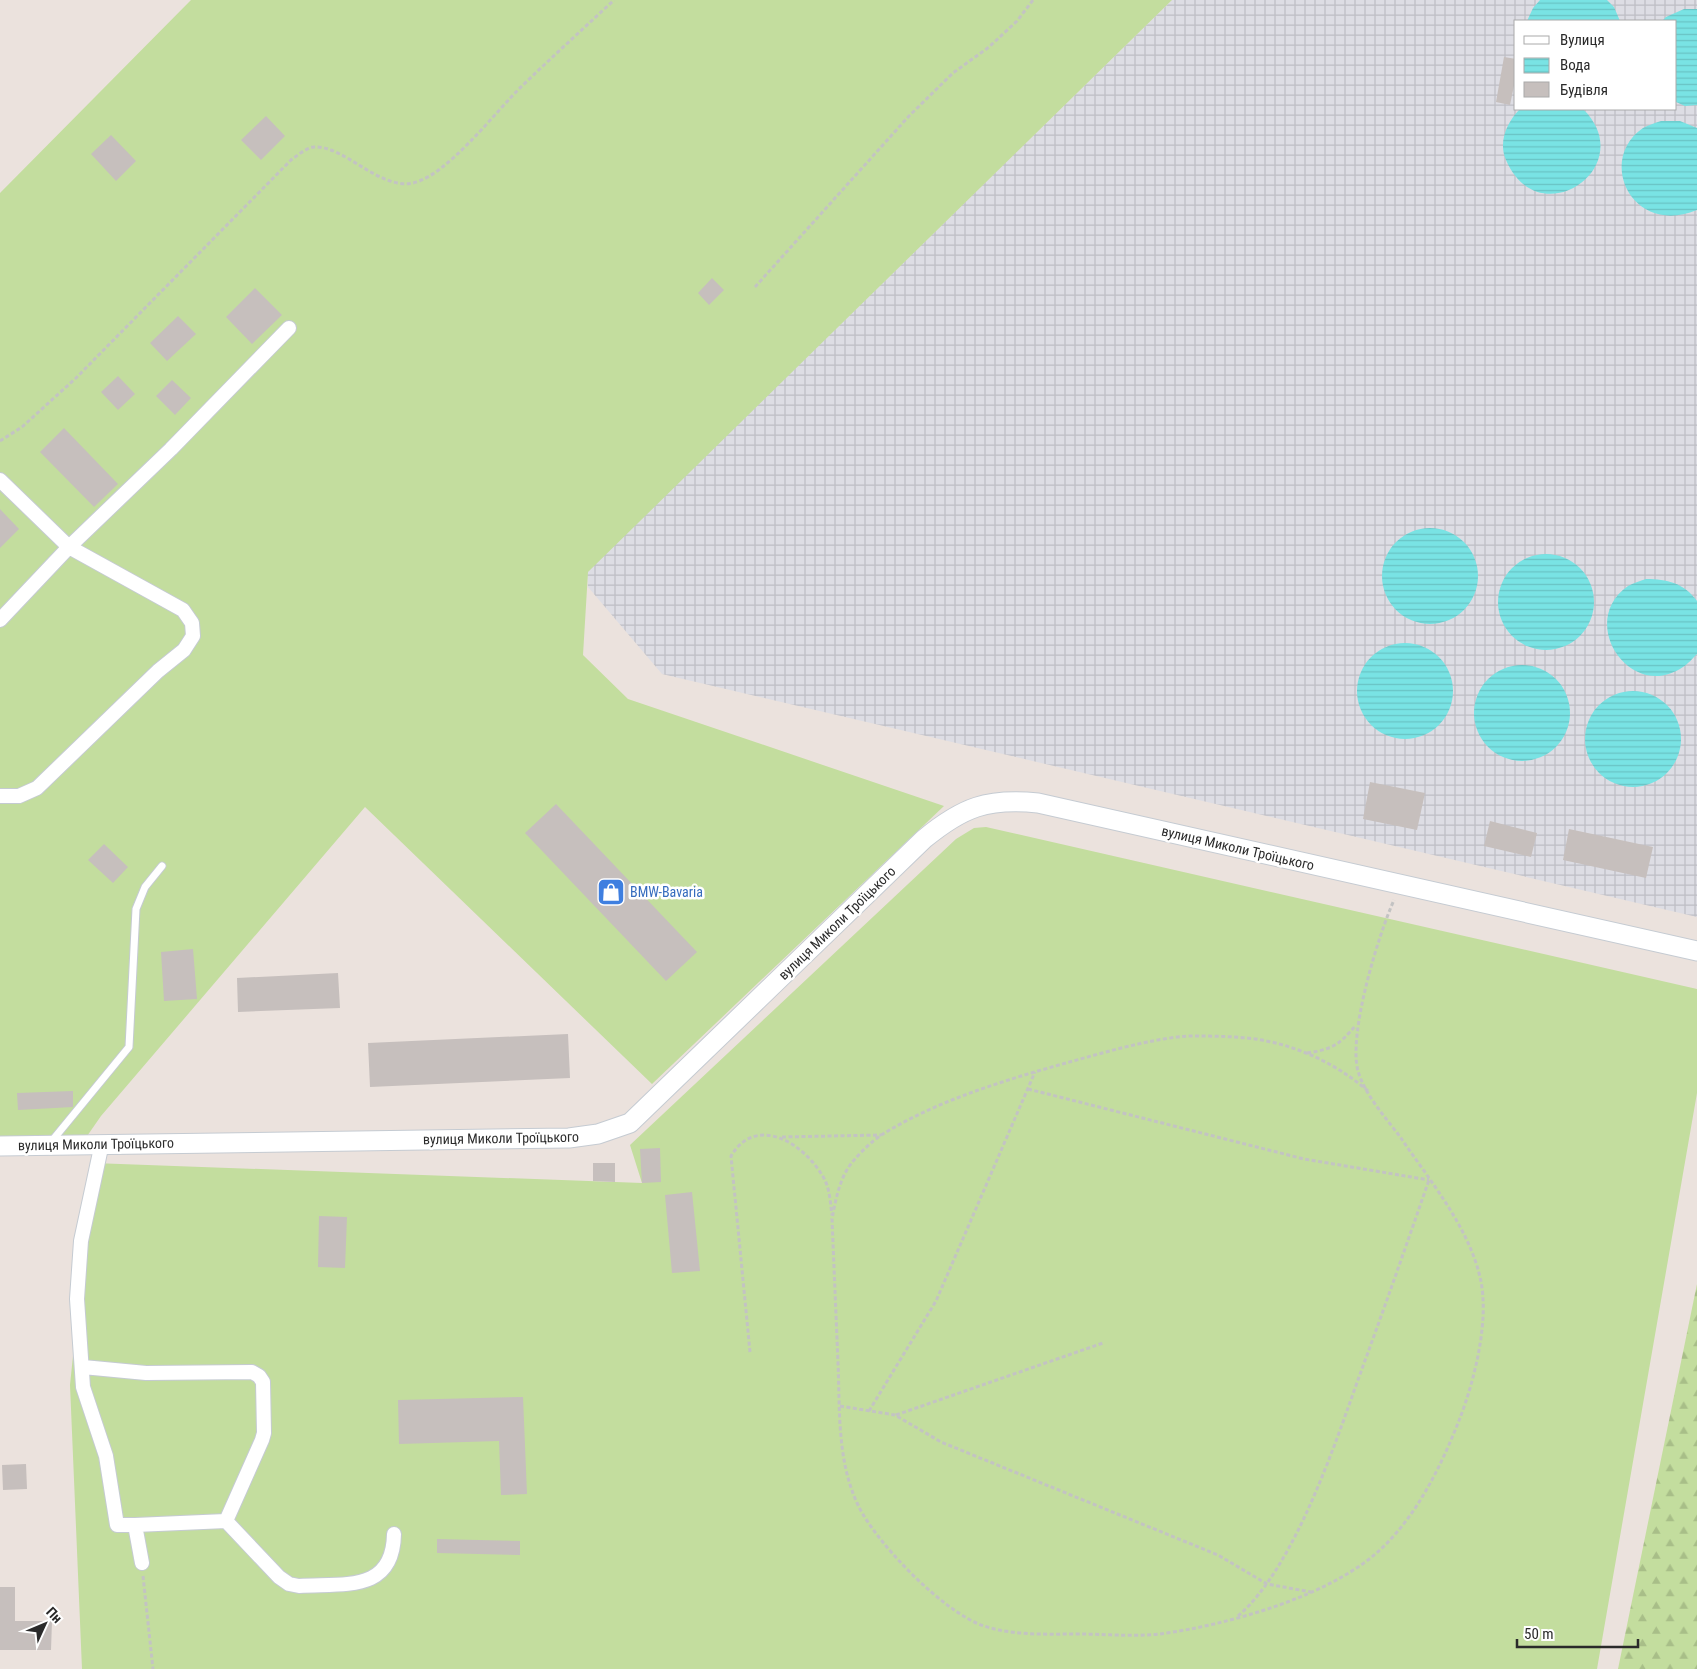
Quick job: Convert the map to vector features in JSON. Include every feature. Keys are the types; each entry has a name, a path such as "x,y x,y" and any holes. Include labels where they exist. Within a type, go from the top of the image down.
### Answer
{"street":[{"path":"0,620 69,547 171,448 289,328"},
{"path":"0,480 69,547 183,610 192,623 193,636 184,650 158,671 37,788 19,796 0,796"},
{"name":"вулиця Миколи Троїцького","path":"0,1146 102,1143 570,1138 598,1134 630,1124 924,839 948,819 973,807 1012,801 1038,803 1697,951"},
{"path":"102,1143 81,1241 77,1299 83,1387 106,1456 117,1525 226,1521"},
{"path":"83,1367 146,1373 252,1372 259,1376 263,1382 264,1433 226,1521"},
{"path":"226,1521 278,1578 289,1584 299,1586 362,1581 376,1577 388,1566 394,1552 394,1534"},
{"path":"136,1525 142,1562"}],"lane":[{"path":"48,1145 129,1047 136,908 146,887 162,866"}],"path":[{"path":"0,441 22,427 76,378 291,160 304,151 315,147 332,151 394,182 410,183 429,178 447,163 522,86 614,0"},
{"path":"755,287 909,116 953,73 996,40 1017,21 1033,0"},
{"path":"779,1137 795,1144 810,1157 823,1175 829,1189 832,1218 842,1446 848,1475 858,1505 875,1532 908,1569 950,1607 981,1625 1018,1634 1156,1634 1220,1624 1312,1592 1347,1574 1379,1551 1402,1527 1433,1478 1461,1416 1479,1350 1483,1315 1481,1279 1470,1246 1430,1180 1368,1091 1358,1072 1355,1049 1357,1025 1386,918 1401,884"},
{"path":"1306,1053 1329,1049 1342,1042 1357,1025"},
{"path":"832,1218 838,1188 853,1160 881,1135 925,1113 1007,1080 1116,1049 1187,1036 1235,1037 1273,1042 1306,1053 1347,1073 1368,1091"},
{"path":"869,1411 936,1301 1035,1072"},
{"path":"1028,1089 1304,1159 1430,1180"},
{"path":"750,1352 731,1156 738,1145 750,1137 762,1135 779,1137 881,1135"},
{"path":"1235,1618 1247,1608 1267,1584 1294,1536 1327,1466 1430,1180"},
{"path":"895,1415 1103,1343"},
{"path":"840,1406 895,1415 941,1442 1218,1555 1267,1584 1312,1592"},
{"path":"142,1562 153,1669"}],"shaded area":[{"path":"1172,0 1697,0 1697,917 662,674 588,587 587,572"}],"green space":[{"path":"191,0 1172,0 588,572 583,655 628,699 944,806 652,1084 365,807 101,1116 85,1139 0,1142 0,193"},
{"path":"986,827 1697,989 1697,1093 1597,1669 82,1669 70,1385 93,1163 642,1183 630,1145 956,839 974,828"},
{"path":"1697,1284 1697,1669 1618,1669"}],"water":[{"path":"1540,0 1607,0 1614,7 1620,20 1527,20 1533,8"},
{"path":"1684,9 1697,9 1697,105 1685,106 1677,102 1677,20 1663,20"},
{"path":"1519,110 1584,110 1598,131 1600,152 1593,170 1579,185 1560,193 1540,193 1521,182 1506,160 1503,146 1505,133"},
{"path":"1661,121 1680,121 1697,128 1697,210 1674,216 1655,213 1639,204 1628,191 1622,175 1622,158 1629,142 1643,128"},
{"path":"1430,528 1449,531 1464,542 1475,557 1478,576 1475,595 1464,610 1449,621 1430,624 1411,621 1396,610 1385,595 1382,576 1385,557 1396,542 1411,531"},
{"path":"1546,554 1565,557 1580,568 1591,583 1594,602 1591,621 1580,636 1565,647 1546,650 1527,647 1512,636 1501,621 1498,602 1501,583 1512,568 1527,557"},
{"path":"1646,579 1675,583 1686,590 1697,601 1697,654 1683,667 1664,675 1645,675 1629,667 1616,654 1609,637 1607,619 1613,601 1628,586"},
{"path":"1405,643 1424,646 1439,657 1450,672 1453,691 1450,710 1439,725 1424,736 1405,739 1386,736 1371,725 1360,710 1357,691 1360,672 1371,657 1386,646"},
{"path":"1522,665 1541,668 1556,679 1567,694 1570,713 1567,732 1556,747 1541,758 1522,761 1503,758 1488,747 1477,732 1474,713 1477,694 1488,679 1503,668"},
{"path":"1633,691 1652,694 1667,705 1678,720 1681,739 1678,758 1667,773 1652,784 1633,787 1614,784 1599,773 1588,758 1585,739 1588,720 1599,705 1614,694"}],"building":[{"path":"1504,57 1514,59 1514,86 1510,105 1496,102"},
{"path":"266,116 285,136 261,160 241,140"},
{"path":"111,135 136,161 116,181 91,154"},
{"path":"712,278 724,290 709,305 698,293"},
{"path":"255,288 282,315 252,344 226,317"},
{"path":"178,316 196,334 167,361 150,343"},
{"path":"118,376 135,394 118,410 101,392"},
{"path":"172,380 191,398 175,415 156,396"},
{"path":"64,428 118,484 94,507 40,452"},
{"path":"0,509 19,529 0,548"},
{"path":"1370,782 1425,793 1417,830 1363,819"},
{"name":"BMW-Bavaria","path":"556,804 697,952 666,981 525,833"},
{"path":"1490,821 1537,833 1531,857 1484,846"},
{"path":"1569,829 1653,847 1646,878 1563,860"},
{"path":"104,844 128,867 113,883 88,860"},
{"path":"193,949 197,999 164,1001 161,952"},
{"path":"338,973 340,1008 238,1012 237,978"},
{"path":"568,1034 570,1078 370,1087 368,1043"},
{"path":"73,1091 73,1107 18,1110 17,1093"},
{"path":"660,1148 661,1182 642,1183 640,1149"},
{"path":"593,1163 615,1163 615,1182 593,1181"},
{"path":"692,1192 700,1271 672,1273 665,1195"},
{"path":"319,1216 347,1217 345,1268 318,1267"},
{"path":"523,1397 527,1494 501,1495 499,1441 399,1444 398,1400"},
{"path":"26,1464 27,1489 3,1490 2,1465"},
{"path":"437,1539 520,1541 520,1555 437,1553"},
{"path":"0,1587 15,1587 15,1621 52,1621 51,1650 0,1650"}],"place":[{"name":"BMW-Bavaria","path":"611,892"}]}
